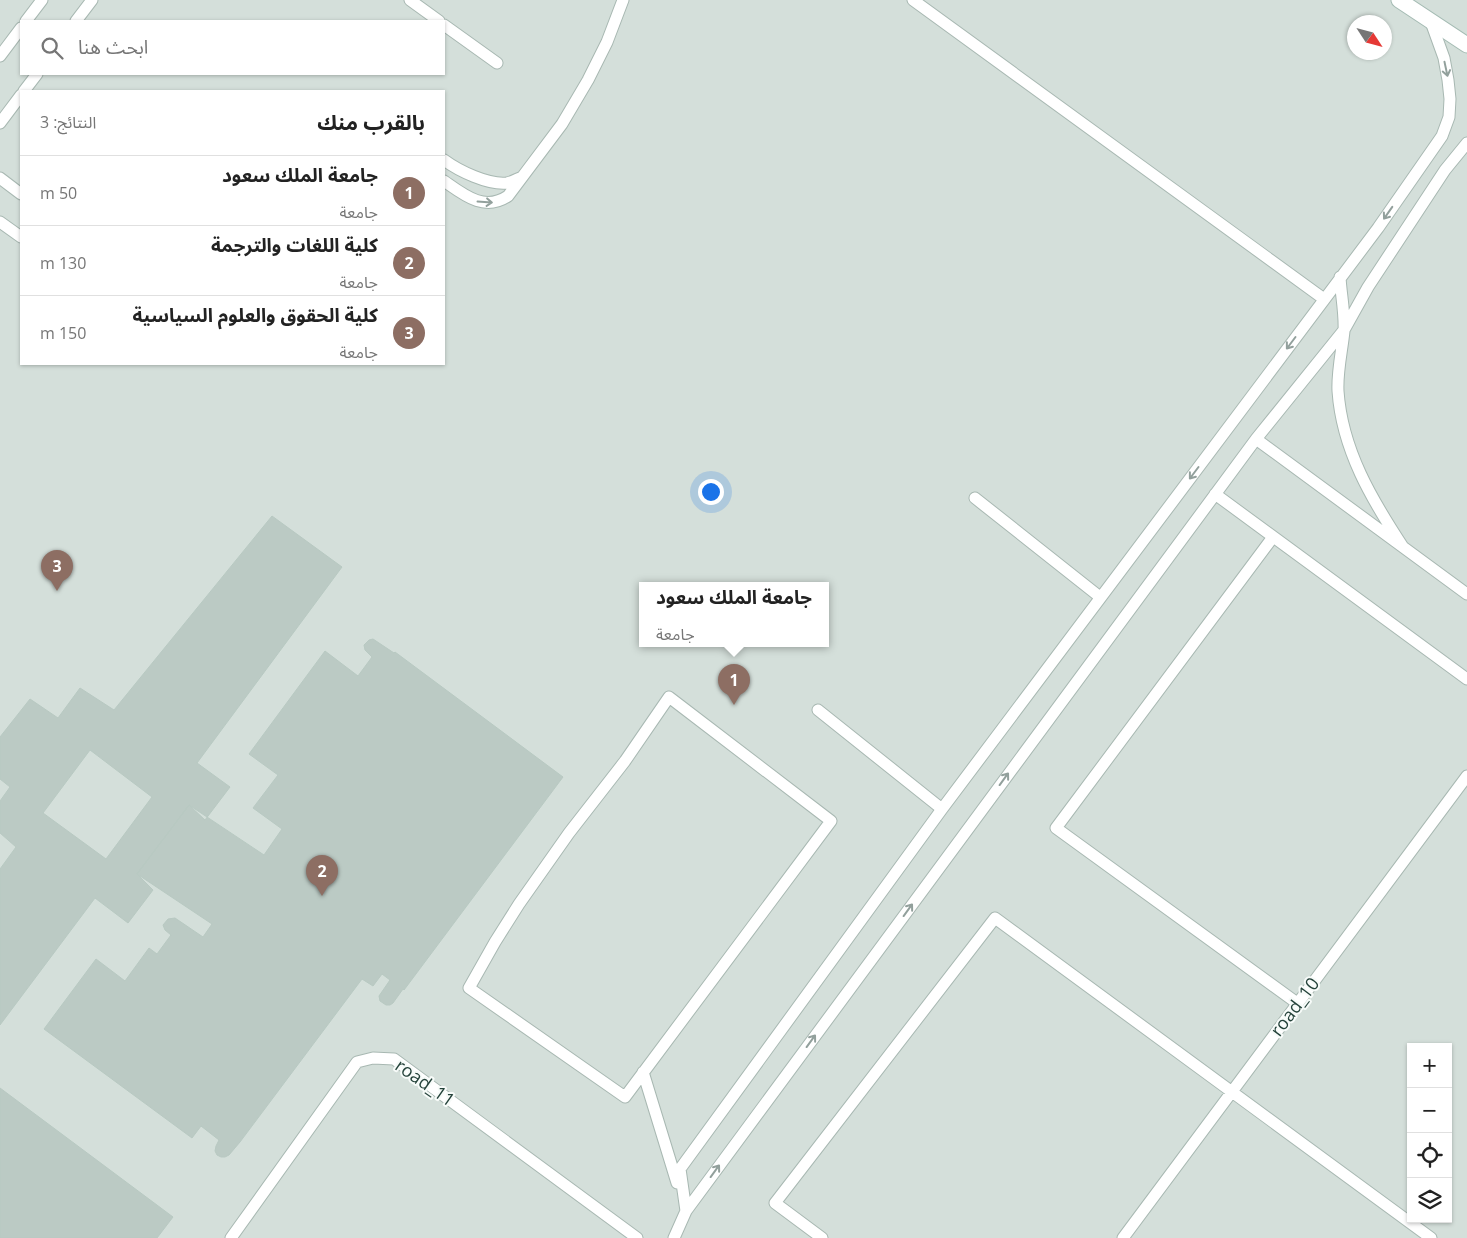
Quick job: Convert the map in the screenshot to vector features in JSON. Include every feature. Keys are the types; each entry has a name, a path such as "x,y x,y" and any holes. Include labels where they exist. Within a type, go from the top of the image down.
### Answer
{"main road":[{"path":"1399,0 1467,46"}],"lane":[{"path":"27,20 42,0"},
{"path":"77,20 92,0"},
{"path":"410,0 438,20"},
{"path":"445,182 468,198 483,203 501,201 508,196 562,124 588,80 607,42 623,0"},
{"path":"913,0 1324,299"},
{"path":"686,1211 680,1169 942,809 1324,299 1442,136 1449,117 1450,99 1444,58 1432,22"},
{"path":"445,26 498,63"},
{"path":"0,56 20,29"},
{"path":"25,90 36,75"},
{"path":"0,123 20,96"},
{"path":"674,1238 686,1211 1215,494 1256,439 1344,330 1368,287 1445,170 1467,144"},
{"path":"445,161 468,174 493,182 508,182 522,178"},
{"path":"0,178 20,193"},
{"path":"0,222 20,236"},
{"path":"1340,277 1344,330 1338,390 1342,422 1358,472 1376,507 1403,547"},
{"path":"1256,439 1467,594"},
{"path":"1215,494 1467,679"},
{"path":"975,498 1100,597"},
{"path":"1273,537 1056,828 1297,1003"},
{"path":"669,697 831,821 643,1072 625,1097 469,988 519,904 569,832 625,761 669,697"},
{"path":"818,710 942,809"},
{"name":"road_10","path":"1123,1238 1467,776"},
{"path":"822,1238 775,1203 995,918 1431,1238"},
{"name":"road_11","path":"231,1238 356,1062 373,1058 394,1059 637,1238"},
{"path":"643,1072 686,1211"}],"shaded area":[{"path":"0,0 1467,0 1467,1238 0,1238"}],"building":[{"path":"272,516 342,567 197,763 230,787 205,820 189,805 137,874 153,890 128,923 95,898 0,1025 0,869 16,847 0,833 0,801 10,787 0,779 0,737 30,699 58,718 80,688 114,710","holes":["90,750 152,797 106,859 43,813"]},
{"path":"373,639 395,652 563,777 393,1003 386,1005 380,1001 379,996 390,980 382,974 373,986 362,979 240,1142 229,1155 221,1157 215,1151 219,1140 201,1126 192,1138 44,1029 96,959 125,981 149,948 157,954 171,935 165,930 163,925 168,919 175,918 203,937 212,924 137,874 189,805 264,855 282,829 253,808 278,775 249,754 325,651 358,676 372,657 365,650 364,645"},
{"path":"0,1088 173,1217 157,1238 0,1238"}],"place":[{"name":"كلية الحقوق والعلوم السياسية","path":"57,591"},
{"name":"جامعة الملك سعود","path":"734,705"},
{"name":"كلية اللغات والترجمة","path":"322,896"}]}
